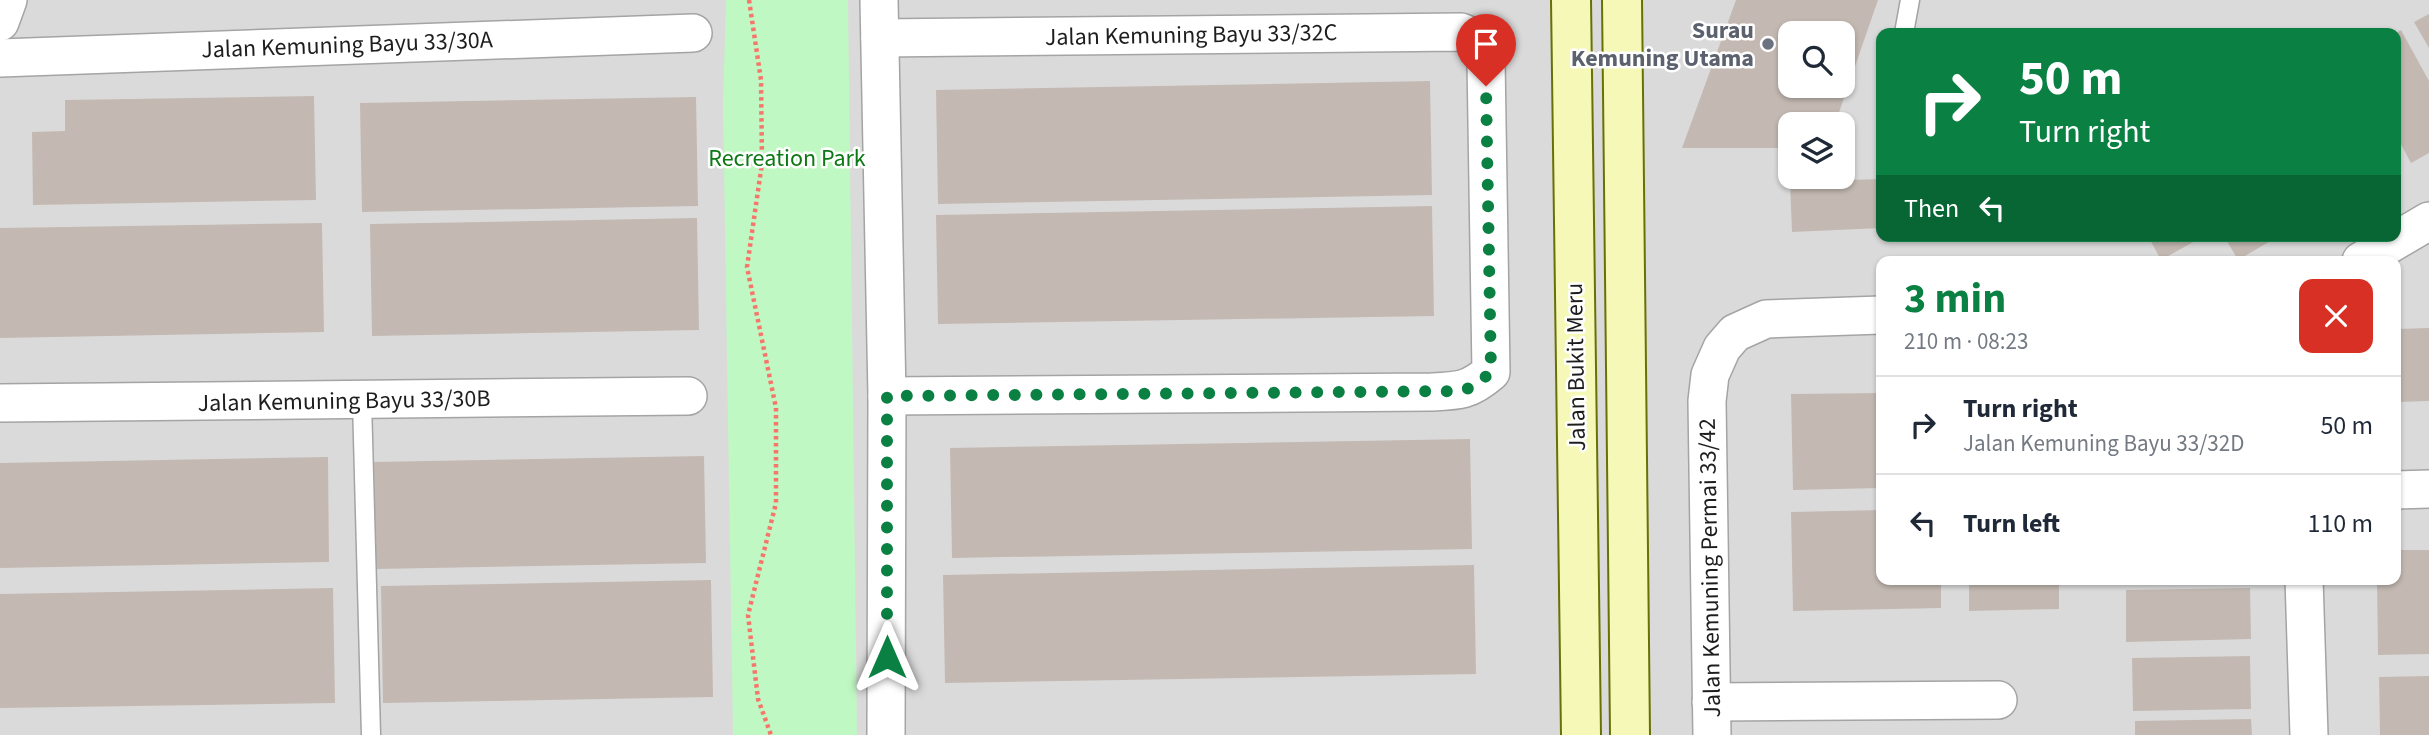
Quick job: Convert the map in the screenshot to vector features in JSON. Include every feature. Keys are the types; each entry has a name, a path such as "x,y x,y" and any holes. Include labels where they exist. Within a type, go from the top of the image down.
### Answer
{"main road":[{"name":"Jalan Bukit Meru","path":"1571,0 1581,735"},
{"name":"Jalan Bukit Meru","path":"1622,0 1630,735"}],"street":[{"path":"0,22 8,0"},
{"path":"879,0 887,396 886,735"},
{"name":"Jalan Kemuning Bayu 33/32C","path":"880,38 1461,32 1478,39 1486,60 1491,372 1477,384 1463,391 887,396"},
{"name":"Jalan Kemuning Bayu 33/30A","path":"0,58 694,33"},
{"path":"2401,237 2429,221"},
{"path":"2370,256 2393,242"},
{"name":"Jalan Kemuning Permai 33/42","path":"1712,718 1707,401 1710,374 1722,348 1735,333 1766,319 1876,315"},
{"name":"Jalan Kemuning Bayu 33/30B","path":"0,403 688,396"},
{"path":"2401,490 2429,489"},
{"path":"2305,585 2309,735"},
{"path":"1712,718 1998,700"}],"lane":[{"path":"1905,28 1910,0"},
{"path":"362,401 371,735"}],"path":[{"path":"749,0 761,80 762,163 747,267 776,408 776,503 748,615 758,699 771,735"}],"shaded area":[{"path":"0,0 2429,0 2429,735 0,735"}],"green space":[{"name":"Recreation Park","path":"726,0 848,0 857,735 733,735 723,105"}],"building":[{"path":"1736,0 1878,0 1855,66 1855,21 1778,21 1778,98 1844,98 1839,112 1778,112 1778,148 1682,148"},
{"path":"2429,14 2429,48 2414,22"},
{"path":"2401,30 2429,81 2429,153 2411,163 2401,144"},
{"path":"1430,81 1432,195 938,204 936,90"},
{"path":"314,96 316,200 33,205 32,132 65,131 65,100"},
{"path":"696,97 698,206 362,212 360,103"},
{"path":"1876,179 1876,228 1792,232 1790,189 1855,189 1855,180"},
{"path":"1432,206 1434,316 938,324 936,215"},
{"path":"697,218 699,330 372,336 370,224"},
{"path":"322,223 324,332 0,338 0,228"},
{"path":"2151,242 2193,242 2168,256 2159,256"},
{"path":"2228,242 2269,242 2245,256 2236,256"},
{"path":"2429,328 2429,401 2401,402 2401,329"},
{"path":"1876,393 1876,488 1793,490 1791,394"},
{"path":"1470,439 1472,549 952,558 950,448"},
{"path":"704,456 706,563 376,569 374,462"},
{"path":"328,457 329,562 0,568 0,463"},
{"path":"1876,510 1876,585 1941,585 1941,608 1793,611 1791,512"},
{"path":"2401,550 2429,550 2429,654 2378,655 2377,585 2401,585"},
{"path":"1474,565 1476,674 945,683 943,575"},
{"path":"711,580 713,697 383,703 381,586"},
{"path":"1969,585 2059,585 2059,609 1969,611"},
{"path":"333,588 335,703 0,708 0,594"},
{"path":"2250,588 2251,639 2126,642 2126,590"},
{"path":"2250,656 2251,709 2133,711 2132,658"},
{"path":"2429,676 2429,735 2380,735 2379,677"},
{"path":"2251,719 2252,735 2135,735 2135,721"}],"place":[{"name":"Surau Kemuning Utama","path":"1768,44"}],"route":[{"path":"887,657 887,396 1463,391 1491,372 1486,86"}]}
